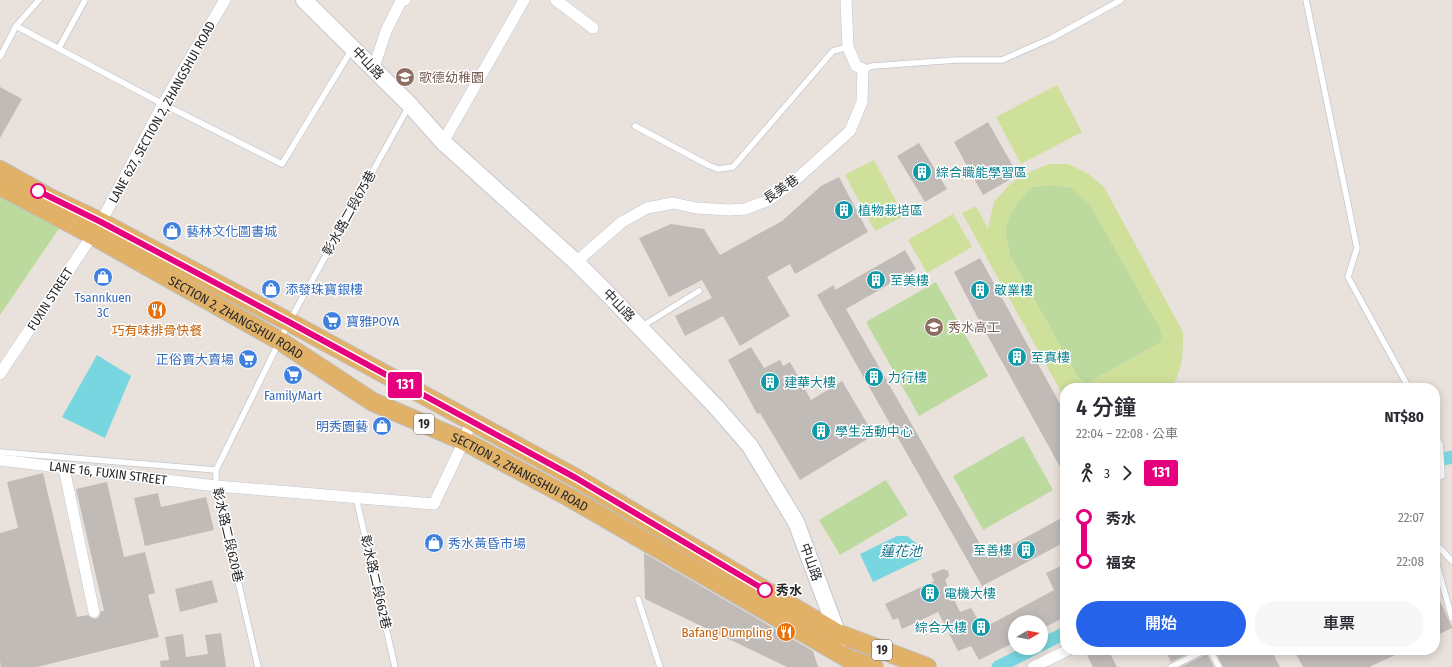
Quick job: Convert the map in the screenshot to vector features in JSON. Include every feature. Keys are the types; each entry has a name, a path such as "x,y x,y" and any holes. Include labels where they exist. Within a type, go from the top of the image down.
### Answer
{"main road":[{"name":"SECTION 2, ZHANGSHUI ROAD","path":"0,170 97,227 280,341 373,402 464,441 567,496 851,663"},
{"name":"SECTION 2, ZHANGSHUI ROAD","path":"0,186 97,227 289,322 576,478 837,633"},
{"path":"567,496 576,478"},
{"name":"19","path":"837,633 927,667"},
{"name":"19","path":"851,663 874,667"}],"street":[{"name":"中山路","path":"304,0 410,105 443,142 576,262 718,409 750,446 796,522 837,633 851,663"},
{"path":"373,70 386,31 401,1 405,0"},
{"path":"443,142 524,0"},
{"path":"556,0 593,28"},
{"path":"846,0 848,47 856,66 863,69"},
{"name":"LANE 627, SECTION 2, ZHANGSHUI ROAD","path":"97,227 163,104 222,1"},
{"name":"長美巷","path":"576,262 622,222 647,208 673,203 696,208 729,210 745,209 769,200 792,183 850,132 862,102 863,69"},
{"name":"FUXIN STREET","path":"0,374 97,227"},
{"path":"216,486 356,496 434,504 464,441 471,421"},
{"name":"LANE 16, FUXIN STREET","path":"0,460 216,486"},
{"path":"64,468 94,612"},
{"path":"1033,667 1060,654"}],"lane":[{"path":"0,57 16,26 39,0"},
{"path":"59,48 85,0"},
{"path":"863,69 873,66 956,60 1002,60 1052,38 1121,0"},
{"path":"1306,0 1357,248 1348,277 1406,383"},
{"path":"16,26 163,104 282,164 353,47"},
{"path":"635,126 708,165 718,169 733,167 833,51 848,47"},
{"name":"彰水路二段675巷","path":"289,322 410,105"},
{"path":"640,327 699,291"},
{"name":"彰水路二段620巷","path":"258,667 216,486 216,470 289,322"},
{"path":"1440,444 1442,476 1440,477"},
{"path":"0,452 216,470"},
{"name":"彰水路二段662巷","path":"356,496 395,667"},
{"path":"1440,548 1452,561"},
{"path":"1440,575 1452,618"},
{"path":"638,599 660,667"},
{"path":"1171,667 1195,655"},
{"path":"1213,655 1219,667"}],"green space":[{"path":"1057,85 1082,132 1021,164 996,117"},
{"path":"874,160 904,216 875,231 845,175"},
{"path":"1049,164 1068,164 1087,173 1104,187 1183,332 1180,368 1174,383 1088,383 1163,341 1160,328 1090,204 1070,187 1052,185 1033,187 1021,198 1009,216 1005,232 1010,256 1077,376 1085,383 1060,383 1060,390 962,213 976,206 988,229 994,202 1009,185 1023,175"},
{"path":"1052,185 1070,187 1090,204 1160,328 1163,341 1088,383 1085,383 1077,376 1010,256 1005,232 1009,216 1021,198 1033,187"},
{"path":"0,193 60,227 0,315"},
{"path":"953,214 972,247 927,273 908,240"},
{"path":"936,282 988,376 919,416 866,322"},
{"path":"1023,436 1053,490 983,530 953,476"},
{"path":"886,480 908,515 840,555 819,520"}],"water":[{"path":"97,355 131,376 105,438 62,417"},
{"name":"蓮花池","path":"897,536 907,536 916,543 923,558 873,582 860,554"}],"building":[{"path":"0,87 22,99 0,138"},
{"path":"988,122 1018,175 983,195 954,142"},
{"name":"綜合職能學習區","path":"919,143 947,189 925,202 897,156"},
{"path":"839,177 868,232 795,274 790,264 767,277 790,316 740,346 723,316 685,336 675,316 712,298 702,280 669,297 639,238 671,224 704,229 720,255 782,221 821,186"},
{"name":"力行樓","path":"905,250 916,269 846,309 988,558 1060,519 1060,545 982,586 817,295 834,285 835,290"},
{"name":"至真樓","path":"980,258 1060,404 1060,467 980,322 954,272"},
{"name":"學生活動中心","path":"751,347 764,368 780,360 783,366 790,362 811,400 842,381 874,435 800,480 760,413 757,414 728,360"},
{"path":"43,473 77,617 88,615 91,618 96,619 99,617 101,611 104,611 76,489 107,482 124,557 145,552 155,593 148,595 159,637 37,667 1,667 0,533 18,528 7,482"},
{"path":"158,493 161,507 206,497 214,530 145,546 134,498"},
{"path":"644,553 813,651 818,667 787,667 645,599"},
{"path":"1060,566 1060,620 1048,626 1048,615 1008,615 1008,646 979,660 971,646 958,651 938,612 902,629 898,618 893,620 885,604 934,581 931,574 943,569 948,571 949,576 945,580 960,612 971,608 979,621 989,625 1054,590 1046,573"},
{"path":"212,580 218,602 180,612 175,589"},
{"path":"1440,601 1452,627 1440,634"},
{"path":"221,633 226,667 161,667 160,661 169,660 165,637 183,634 186,657 208,654 205,635"},
{"path":"1087,655 1111,655 1117,667 1093,667"},
{"path":"1168,655 1186,655 1171,662"},
{"path":"1208,655 1214,667 1180,667"},
{"path":"1217,655 1274,655 1280,667 1223,667"},
{"path":"1297,655 1395,655 1369,667 1303,667"}],"waterway":[{"path":"1440,460 1452,457"},
{"path":"1048,642 1060,636"},
{"path":"998,667 1021,655"}],"bus line":[{"name":"131","path":"38,191 101,222 289,322 576,478 765,590"}],"place":[{"name":"歌德幼稚園","path":"405,77"},
{"name":"綜合職能學習區","path":"922,172"},
{"name":"植物栽培區","path":"844,210"},
{"name":"藝林文化圖書城","path":"172,231"},
{"name":"Tsannkuen 3C","path":"103,277"},
{"name":"至美樓","path":"876,280"},
{"name":"添發珠寶銀樓","path":"271,289"},
{"name":"敬業樓","path":"980,290"},
{"name":"巧有味排骨快餐","path":"157,310"},
{"name":"寶雅POYA","path":"332,321"},
{"name":"秀水高工","path":"934,327"},
{"name":"至真樓","path":"1017,357"},
{"name":"正俗賣大賣場","path":"248,359"},
{"name":"FamilyMart","path":"293,375"},
{"name":"力行樓","path":"874,377"},
{"name":"建華大樓","path":"770,382"},
{"name":"明秀園藝","path":"382,426"},
{"name":"學生活動中心","path":"821,431"},
{"name":"秀水黃昏市場","path":"434,543"},
{"name":"至善樓","path":"1026,550"},
{"name":"秀水","path":"765,590"},
{"name":"電機大樓","path":"930,593"},
{"name":"綜合大樓","path":"981,627"},
{"name":"Bafang Dumpling","path":"786,632"}]}
